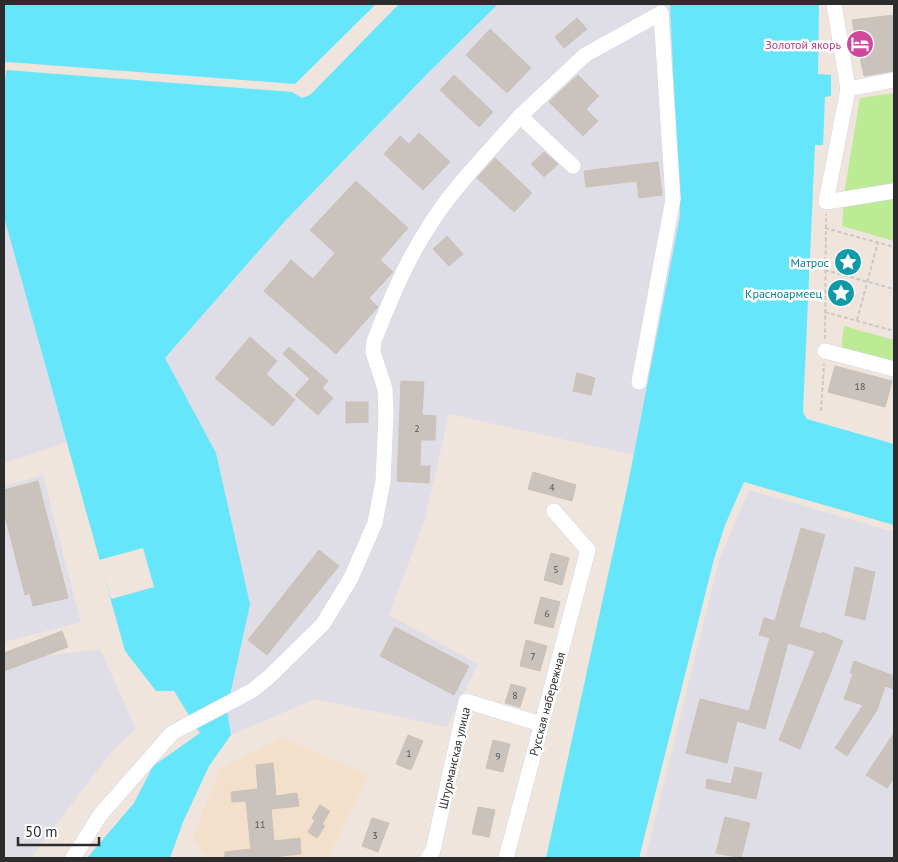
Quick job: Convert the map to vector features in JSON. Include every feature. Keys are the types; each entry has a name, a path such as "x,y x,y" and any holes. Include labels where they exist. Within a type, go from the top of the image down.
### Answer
{"street":[{"path":"834,4 848,89 826,202 894,191"},
{"path":"73,858 100,815 172,733 253,690 283,665 323,624 351,578 375,522 383,481 386,414 385,389 373,352 374,341 415,249 428,226 458,188 520,116 585,55 661,13 673,199 639,382"},
{"path":"848,89 894,80"},
{"path":"520,116 573,166"},
{"path":"825,351 894,369"},
{"name":"Русская набережная","path":"506,858 588,550 554,511"},
{"name":"Штурманская улица","path":"428,858 433,850 466,702 541,724"}],"path":[{"path":"821,411 825,351 826,202"},
{"path":"826,228 894,247"},
{"path":"857,320 878,242"},
{"path":"825,270 894,289"},
{"path":"825,312 894,330"}],"shaded area":[{"path":"498,4 671,4 680,216 634,455 449,414 425,519 389,615 478,664 447,727 315,699 231,735 227,710 234,681 165,358 285,221 429,72"},
{"path":"4,217 67,442 4,463"},
{"path":"43,475 81,622 4,642 4,486"},
{"path":"749,490 894,532 894,858 645,858 719,560"},
{"path":"100,649 136,729 113,750 31,858 4,858 4,661"},
{"path":"280,737 369,775 328,858 206,858 193,836 220,769"}],"green space":[{"path":"894,93 894,241 842,226 845,188 860,98"},
{"path":"844,326 894,340 894,364 841,351"}],"water":[{"path":"4,4 498,4 429,72 285,221 165,358 216,453 250,604 227,710 231,735 209,766 183,822 170,858 87,858 134,803 153,766 200,733 174,691 156,691 125,651 4,217 4,85 8,62 4,62"},
{"path":"670,4 819,4 818,74 831,75 831,96 825,97 823,145 815,145 803,412 807,419 894,444 894,525 744,482 725,525 714,559 639,858 546,858 628,484 680,216"}],"pier":[{"path":"376,4 399,4 310,95 302,98 292,92 6,70 8,62 295,84"},
{"path":"143,548 154,587 111,599 99,560"}],"building":[{"path":"894,15 894,71 864,76 852,20"},
{"path":"577,18 587,29 564,48 555,37"},
{"path":"490,29 531,68 507,93 466,55"},
{"path":"454,75 493,112 479,127 440,90"},
{"path":"578,75 599,96 586,109 598,121 583,136 549,102"},
{"path":"419,133 450,162 423,190 384,154 400,136 409,144"},
{"path":"544,152 558,164 544,177 531,164"},
{"path":"495,158 532,193 514,212 477,178"},
{"path":"658,162 662,195 639,198 637,181 586,187 584,171"},
{"path":"356,181 408,228 380,260 393,272 369,298 378,307 336,354 264,291 291,260 313,279 335,253 310,230"},
{"path":"447,236 463,254 449,266 433,249"},
{"path":"250,337 277,361 266,374 295,400 273,426 215,378"},
{"path":"289,347 328,381 322,388 333,398 318,415 295,395 310,379 283,354"},
{"path":"835,366 892,381 885,407 828,392"},
{"path":"577,373 595,378 591,395 573,391"},
{"path":"401,381 424,382 422,415 436,416 435,440 421,440 420,466 430,466 429,483 397,481"},
{"path":"346,402 368,402 368,422 346,423"},
{"path":"533,472 576,485 572,501 528,489"},
{"path":"38,481 68,598 33,606 30,593 25,595 4,512 4,490"},
{"path":"801,528 825,535 799,627 822,634 822,632 843,641 800,749 779,740 815,651 788,643 765,729 737,721 727,763 686,753 700,699 749,711 770,638 759,635 764,618 775,621"},
{"path":"319,550 339,566 267,655 248,640"},
{"path":"551,553 569,558 562,585 544,580"},
{"path":"855,567 875,572 865,620 845,615"},
{"path":"541,597 560,602 553,628 534,623"},
{"path":"395,627 469,666 454,695 380,656"},
{"path":"62,631 68,647 4,671 4,653"},
{"path":"526,640 547,646 540,671 520,666"},
{"path":"854,661 894,676 894,689 885,686 877,710 847,756 835,748 863,705 844,699 853,674 850,673"},
{"path":"511,684 526,688 520,707 505,703"},
{"path":"894,733 894,778 887,788 866,775"},
{"path":"408,735 423,741 411,770 396,764"},
{"path":"493,740 510,744 503,772 486,768"},
{"path":"273,763 276,796 297,793 299,806 271,809 274,841 300,838 301,854 281,856 281,858 225,858 225,852 251,849 246,801 232,802 231,792 258,789 256,765"},
{"path":"735,767 762,773 756,799 706,788 707,779 731,784"},
{"path":"320,805 330,811 322,824 325,826 317,838 308,832 315,820 312,818"},
{"path":"478,807 495,810 489,837 472,834"},
{"path":"725,817 750,823 741,858 716,853"},
{"path":"372,818 389,823 378,852 362,846"}],"place":[{"name":"Золотой якорь","path":"860,44"},
{"name":"Матрос","path":"848,262"},
{"name":"Красноармеец","path":"841,293"}]}
